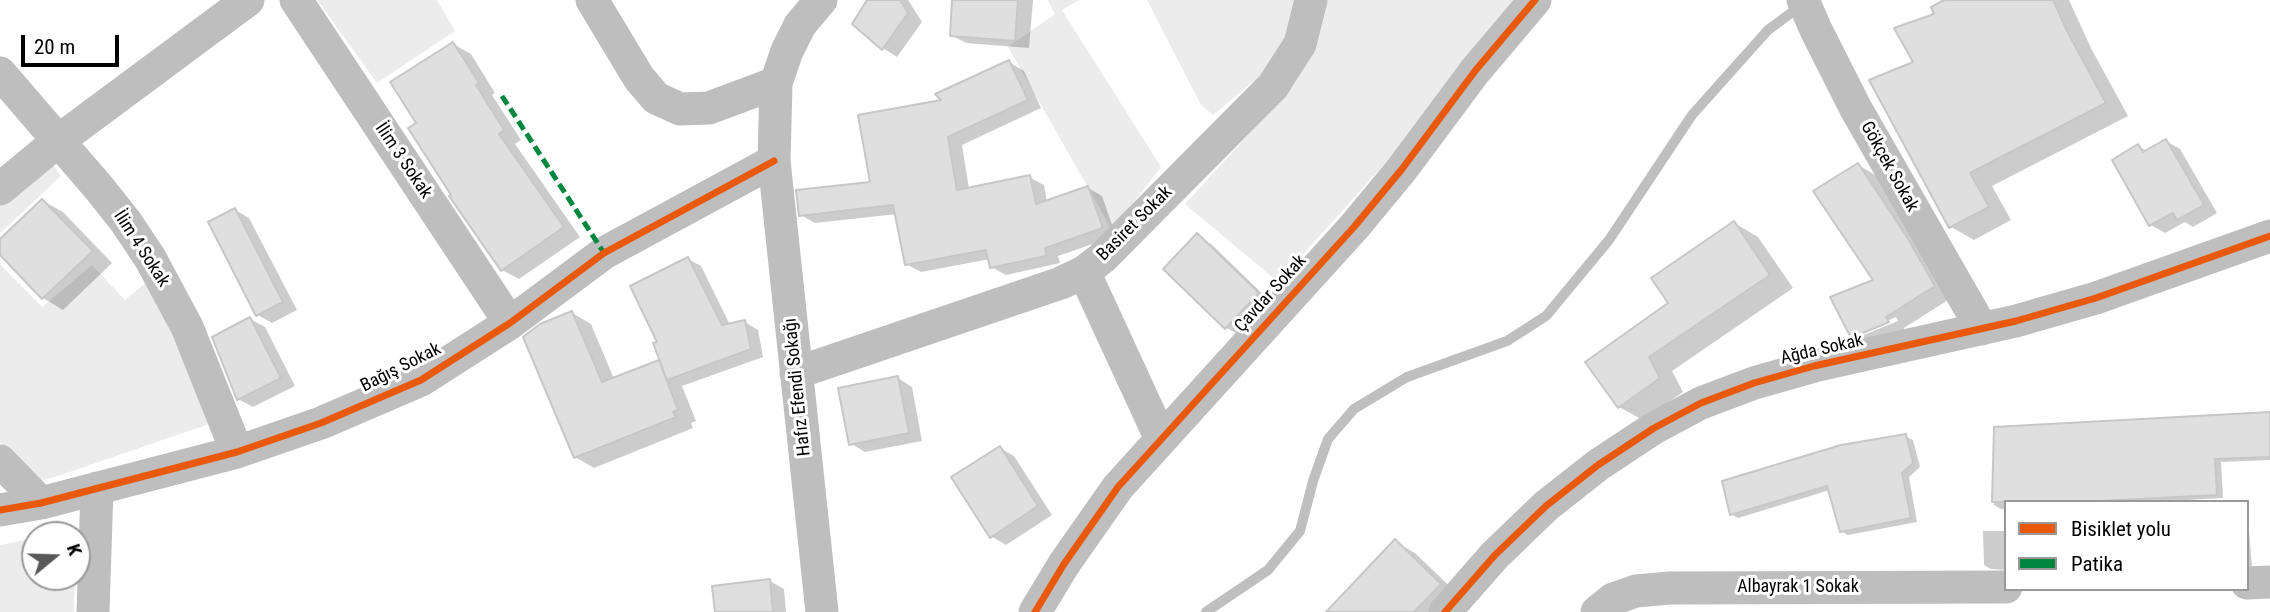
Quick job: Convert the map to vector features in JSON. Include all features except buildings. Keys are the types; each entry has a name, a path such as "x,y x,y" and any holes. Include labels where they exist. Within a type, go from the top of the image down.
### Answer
{"street":[{"path":"0,190 58,141 248,0"},
{"name":"İlim 3 Sokak","path":"296,0 510,323"},
{"path":"592,0 639,78 656,98 680,109 709,108 776,83"},
{"name":"Hafız Efendi Sokağı","path":"821,0 800,25 776,83 774,161 822,612"},
{"name":"Basiret Sokak","path":"796,373 1060,283 1084,272 1102,258 1273,86 1300,44 1311,0"},
{"name":"Çavdar Sokak","path":"1035,612 1088,528 1118,487 1354,227 1475,71 1535,0"},
{"name":"Gökçek Sokak","path":"1810,15 1856,109 1982,329"},
{"name":"İlim 4 Sokak","path":"0,73 126,222 150,258 187,327 237,452"},
{"name":"Bağış Sokak","path":"0,510 41,503 237,452 321,424 421,380 510,323 604,253 774,161"},
{"name":"Ağda Sokak","path":"1444,612 1495,555 1546,506 1598,465 1654,428 1701,402 1814,366 1982,329 2096,298 2270,236"},
{"path":"1084,272 1161,439"},
{"path":"0,461 41,503"},
{"path":"93,612 97,488"},
{"path":"2249,583 2270,582"},
{"name":"Albayrak 1 Sokak","path":"1597,612 1613,599 1636,591 1670,588 2004,587"}],"shaded area":[{"path":"317,0 437,0 455,31 377,83"},
{"path":"1048,0 1079,0 1062,10 1161,167 1112,230 1008,47 1055,14"},
{"path":"1147,0 1295,0 1281,50 1266,71 1213,115 1201,105"},
{"path":"1326,0 1515,0 1389,159 1278,282 1185,204 1293,86 1310,59 1321,28"},
{"path":"48,158 61,176 0,233 0,199"},
{"path":"0,264 42,307 92,265 125,300 149,280 209,424 58,476 43,480 31,475 0,442"},
{"path":"21,541 21,591 75,591 74,612 0,612 0,545"}],"waterway":[{"path":"1206,612 1268,570 1300,531 1313,481 1328,439 1354,409 1407,377 1507,341 1546,316 1609,240 1692,115 1768,30 1799,7"}],"marked path":[{"path":"502,96 604,253"}],"cycle path":[{"path":"1035,612 1064,564 1118,487 1354,227 1402,169 1475,71 1535,0"},
{"path":"0,510 41,503 237,452 321,423 421,380 510,323 604,253 774,161"},
{"path":"1445,612 1495,555 1546,506 1598,465 1654,428 1701,403 1754,383 1814,366 2016,321 2096,298 2270,236"}]}
